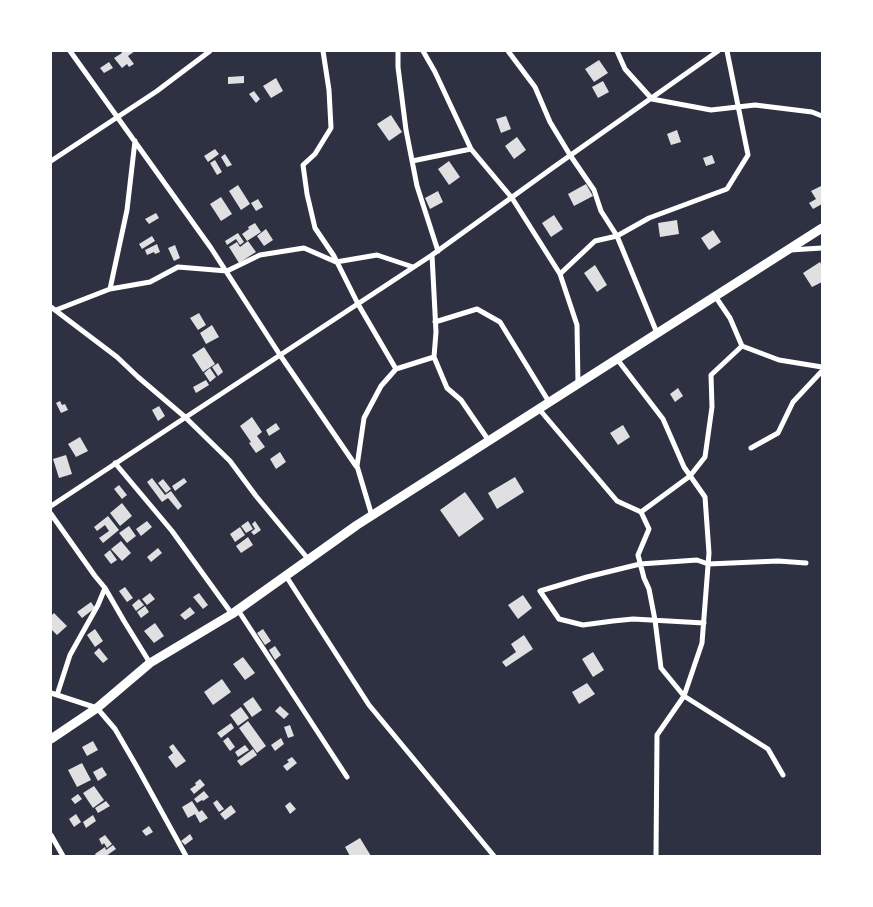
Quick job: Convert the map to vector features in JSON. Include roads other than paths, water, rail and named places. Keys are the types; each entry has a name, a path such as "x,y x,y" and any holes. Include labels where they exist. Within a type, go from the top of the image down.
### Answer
{"main road":[{"path":"51,739 96,708 150,662 235,612 372,516 822,228"}],"street":[{"path":"70,51 227,271 280,355 357,466 372,516"},
{"path":"51,160 157,91 210,51"},
{"path":"323,51 329,90 331,128 314,154 303,165 307,194 315,228 396,368"},
{"path":"398,51 398,67 412,162 417,186 438,251"},
{"path":"423,51 435,72 471,149 512,198 560,274 577,325 578,384"},
{"path":"617,51 625,68 652,99 710,110 755,105 812,112 822,116"},
{"path":"708,51 710,58"},
{"path":"51,506 438,251 718,51"},
{"path":"560,274 595,241 617,236 649,218 727,189 748,155 726,51"},
{"path":"509,52 535,87 550,122 570,156 594,190 601,211 617,236 657,334"},
{"path":"110,289 127,210 135,141"},
{"path":"412,162 471,149"},
{"path":"54,308 110,289 150,282 178,267 227,271 260,255 304,248 336,262 377,255 413,267"},
{"path":"786,251 822,248"},
{"path":"432,255 435,322 434,357 447,388 461,400 489,441"},
{"path":"715,296 730,318 742,346 779,360 822,369"},
{"path":"54,308 117,357 186,417 230,461 256,496 309,560"},
{"path":"435,322 477,309 500,322 549,402"},
{"path":"641,512 690,476 705,457 712,408 712,375 742,346"},
{"path":"357,466 364,418 381,386 396,368 434,357"},
{"path":"617,359 663,419 684,468 705,497 709,553 702,643 684,696 658,735 656,856"},
{"path":"751,448 778,433 793,402 822,369"},
{"path":"539,408 617,501 641,512 649,529 638,556 649,588 661,668 684,696 768,749 783,775"},
{"path":"116,463 235,612 347,777"},
{"path":"51,514 105,588 150,662"},
{"path":"704,623 634,619 583,626 559,620 540,591 640,564 697,560 708,564 778,560 806,563"},
{"path":"286,576 370,705 494,856"},
{"path":"105,588 98,605 70,655 54,694 96,708 115,729 138,767 186,856"},
{"path":"51,835 63,856"}]}
